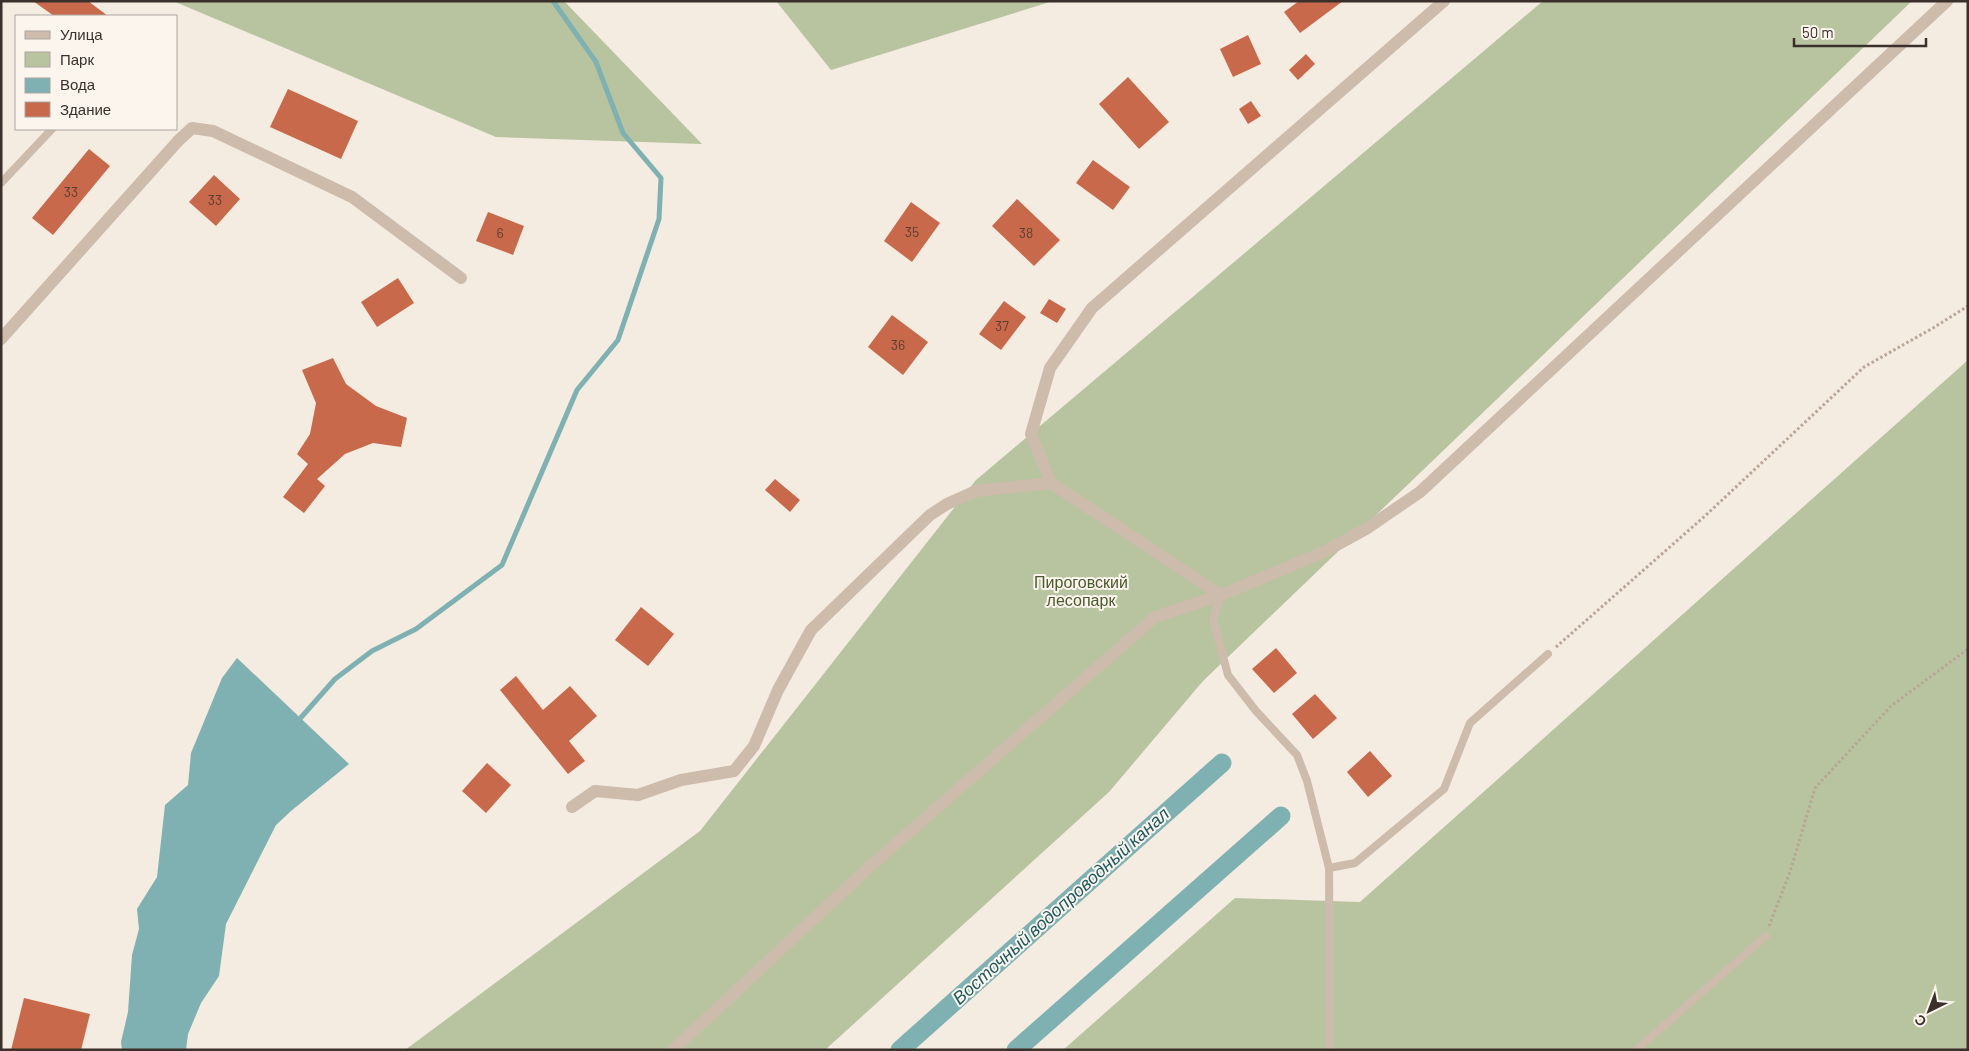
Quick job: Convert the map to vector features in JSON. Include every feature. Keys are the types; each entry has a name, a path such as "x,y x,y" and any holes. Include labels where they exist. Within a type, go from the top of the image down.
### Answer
{"street":[{"path":"1221,595 1050,483 1031,434 1050,368 1092,308 1444,1"},
{"path":"673,1050 867,868 1155,617 1221,595 1324,552 1366,529 1420,492 1947,1"},
{"path":"1,339 178,141 192,128 213,132 352,197 462,278"},
{"path":"572,807 595,791 638,795 681,780 734,771 754,746 778,690 811,630 930,514 976,491 1050,483"}],"lane":[{"path":"1,183 51,130"},
{"path":"1221,595 1212,619 1228,674 1256,711 1297,755 1306,781 1329,868 1330,1050"},
{"path":"1329,868 1355,863 1444,789 1470,723 1548,654"},
{"path":"1636,1050 1766,936"}],"path":[{"path":"1548,654 1705,516 1864,367 1968,306"},
{"path":"1766,936 1790,872 1816,788 1892,706 1968,649"}],"green space":[{"path":"173,1 564,1 702,144 496,137"},
{"path":"776,1 1053,1 831,70"},
{"name":"Пироговский лесопарк","path":"1543,1 1912,1 1203,681 1109,792 825,1050 405,1050 700,831 976,480"},
{"path":"1968,360 1968,1050 1063,1050 1235,898 1360,902"}],"water":[{"path":"237,658 349,764 276,825 226,924 219,976 201,1003 188,1034 186,1050 122,1050 121,1042 128,1012 132,955 139,929 137,909 157,877 165,805 188,785 191,753 222,678"}],"building":[{"path":"33,1 88,1 107,15 53,15"},
{"path":"1299,1 1343,1 1300,33 1284,12"},
{"path":"1248,35 1261,64 1233,77 1220,49"},
{"path":"1306,54 1315,64 1298,80 1289,70"},
{"path":"1128,77 1169,122 1139,149 1099,104"},
{"path":"288,89 358,121 341,159 270,127"},
{"path":"1251,101 1261,116 1248,124 1239,109"},
{"path":"89,149 110,166 53,235 32,218"},
{"path":"1093,160 1130,187 1113,210 1076,183"},
{"path":"214,175 240,199 216,226 189,202"},
{"path":"1017,199 1060,240 1034,266 992,226"},
{"path":"911,202 940,223 912,262 884,241"},
{"path":"488,212 524,226 513,255 476,241"},
{"path":"398,278 414,303 377,327 361,302"},
{"path":"1049,299 1066,309 1057,323 1040,313"},
{"path":"1004,301 1026,317 1001,350 979,334"},
{"path":"892,315 928,342 903,375 868,347"},
{"path":"333,358 346,384 376,406 407,418 401,447 373,443 345,454 317,479 325,486 304,513 283,497 308,464 297,454 310,434 316,403 302,370"},
{"path":"775,479 800,500 790,512 765,490"},
{"path":"641,607 674,634 648,666 615,640"},
{"path":"1276,648 1297,673 1274,693 1252,669"},
{"path":"516,676 543,710 570,686 597,716 569,741 585,761 568,774 500,690"},
{"path":"1315,694 1337,718 1313,739 1292,714"},
{"path":"1370,751 1392,776 1368,797 1347,772"},
{"path":"487,763 511,785 486,813 462,791"},
{"path":"24,998 90,1014 81,1050 11,1050"}],"waterway":[{"path":"297,722 335,679 372,651 416,629 502,565 577,390 618,340 659,219 661,178 623,133 596,62 553,1"},
{"name":"Восточный водопроводный канал","path":"900,1050 1222,763"},
{"name":"Восточный водопроводный канал","path":"1016,1050 1281,816"}]}
